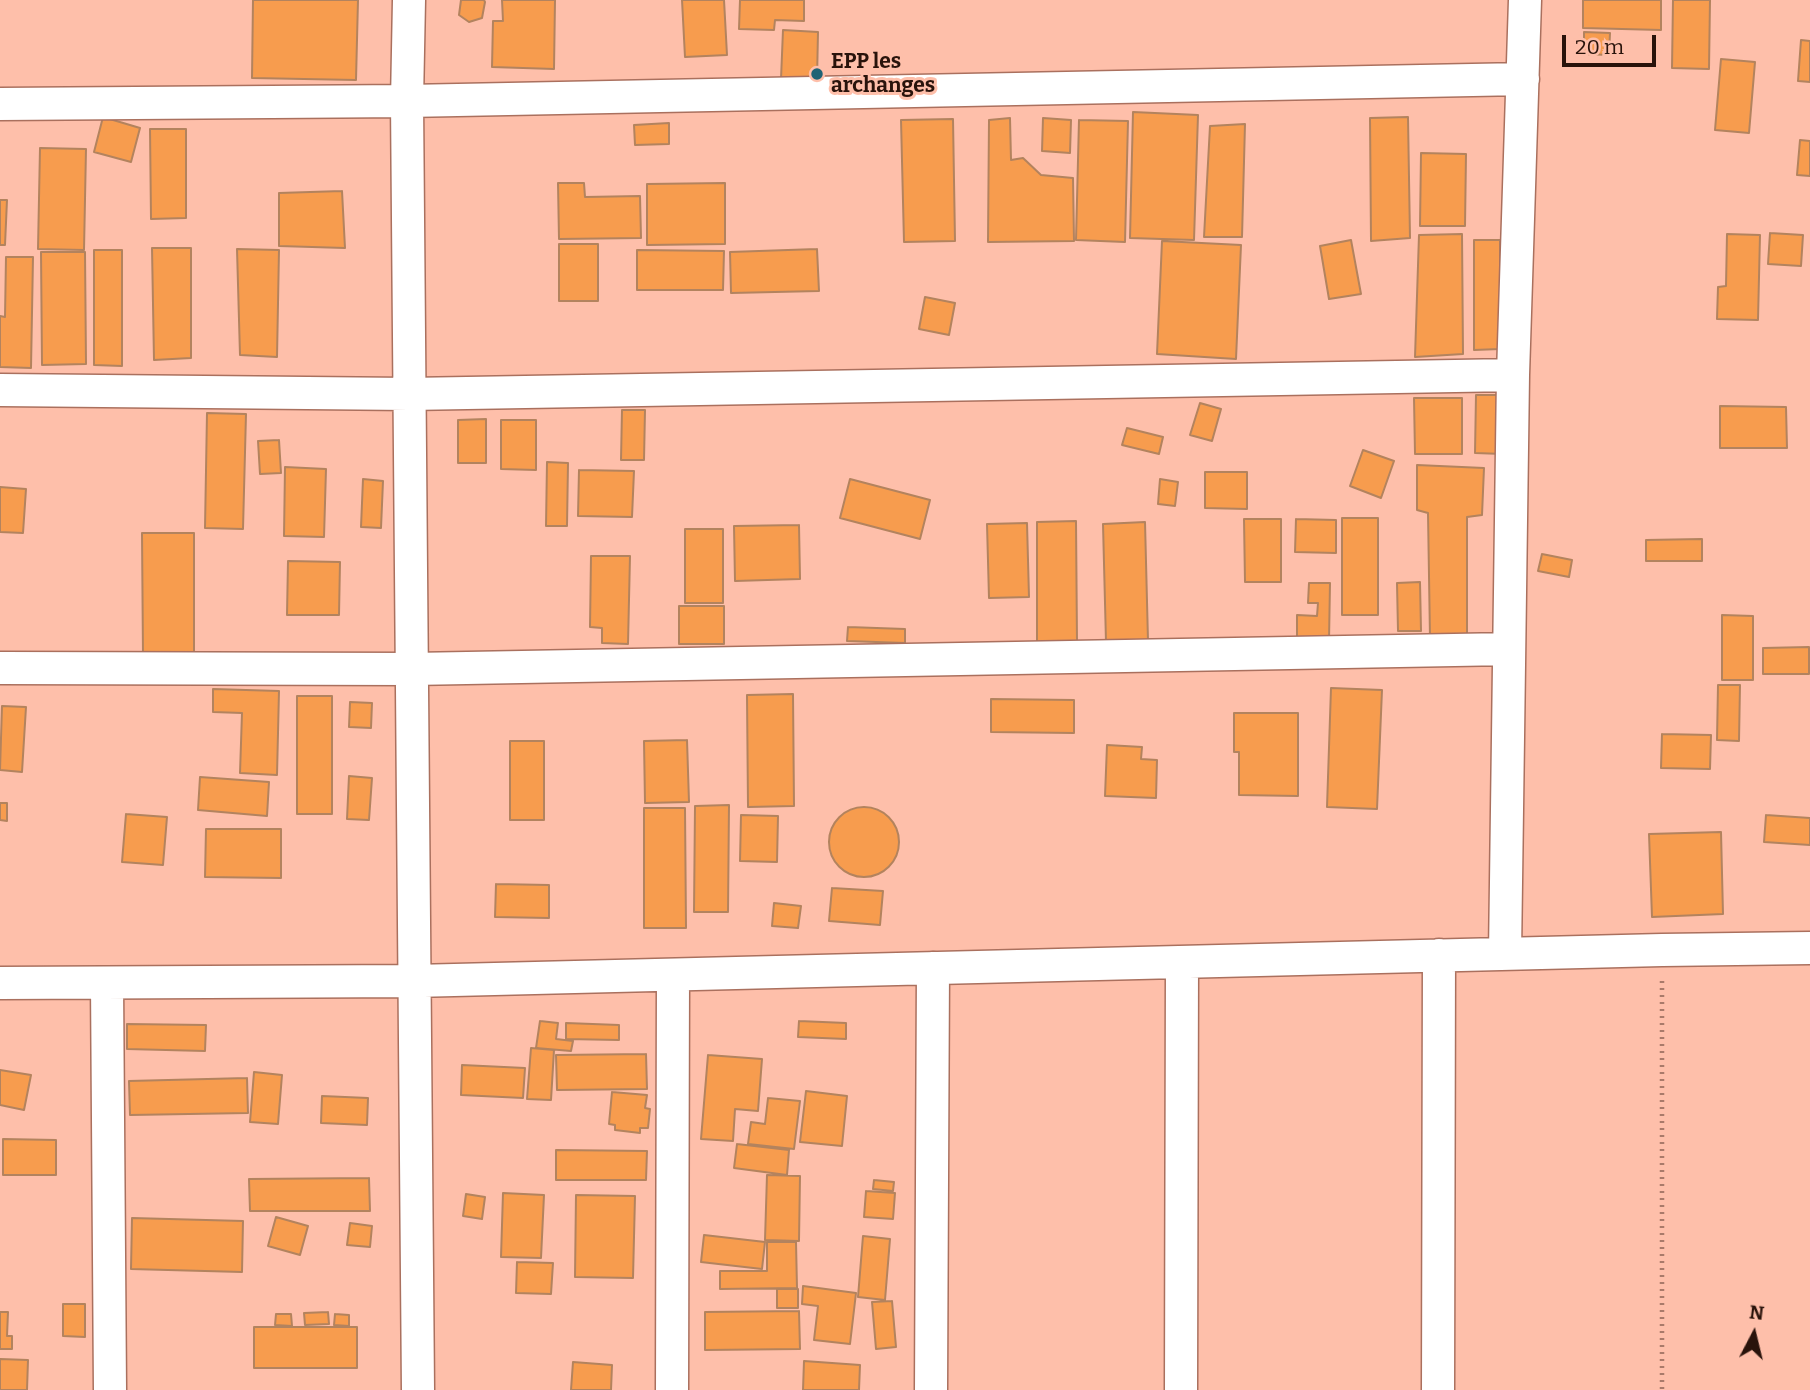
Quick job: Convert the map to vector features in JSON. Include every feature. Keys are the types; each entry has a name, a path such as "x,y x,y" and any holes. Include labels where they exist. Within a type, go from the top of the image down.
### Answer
{"street":[{"path":"409,0 407,101 418,1390"},
{"path":"1505,954 1513,375 1525,0"},
{"path":"0,104 407,101 1522,79"},
{"path":"0,390 409,394 1513,375"},
{"path":"0,668 412,668 1509,649"},
{"path":"0,983 414,981 1810,948"},
{"path":"1438,1390 1439,956"},
{"path":"1181,1390 1182,962"},
{"path":"931,1390 933,968"},
{"path":"672,1390 673,975"},
{"path":"107,983 110,1390"}],"path":[{"path":"1662,950 1662,1390"}],"building":[{"path":"253,0 358,0 356,80 252,78"},
{"path":"461,0 484,0 482,18 469,22 459,15"},
{"path":"502,0 555,0 554,69 492,67 493,21 503,21"},
{"path":"682,0 724,0 727,55 685,57"},
{"path":"740,0 804,0 804,21 775,20 774,30 739,29"},
{"path":"1583,0 1661,0 1661,30 1583,28"},
{"path":"1673,0 1710,0 1709,69 1672,68"},
{"path":"783,30 818,32 817,80 781,79"},
{"path":"1584,32 1610,33 1609,55 1584,54"},
{"path":"1801,40 1810,41 1810,82 1798,81"},
{"path":"1721,59 1755,62 1749,133 1715,130"},
{"path":"1133,112 1198,115 1194,240 1130,238"},
{"path":"103,117 140,128 131,162 94,152"},
{"path":"1408,117 1410,238 1371,241 1370,118"},
{"path":"1010,118 1011,160 1023,158 1041,175 1073,178 1074,241 988,242 989,120"},
{"path":"1043,118 1071,120 1070,153 1042,151"},
{"path":"953,119 955,241 904,242 901,120"},
{"path":"1079,120 1128,121 1125,242 1076,240"},
{"path":"669,123 669,144 635,145 634,125"},
{"path":"1245,124 1242,237 1204,237 1210,126"},
{"path":"150,129 186,129 186,218 151,219"},
{"path":"1800,140 1810,141 1810,176 1797,175"},
{"path":"40,148 86,149 84,250 38,249"},
{"path":"1421,153 1466,154 1465,226 1420,226"},
{"path":"558,183 584,183 585,197 640,196 641,238 559,239"},
{"path":"725,183 725,244 647,245 647,184"},
{"path":"342,191 345,248 279,246 279,193"},
{"path":"0,200 7,200 5,245 0,245"},
{"path":"1770,233 1803,235 1801,266 1768,264"},
{"path":"1462,234 1463,354 1415,357 1419,235"},
{"path":"1727,234 1760,235 1758,320 1717,319 1718,287 1726,286"},
{"path":"1351,240 1361,294 1329,299 1320,246"},
{"path":"1474,240 1500,240 1500,349 1474,350"},
{"path":"1162,241 1241,245 1236,359 1157,354"},
{"path":"559,244 598,244 598,301 559,301"},
{"path":"152,248 191,248 191,358 154,360"},
{"path":"237,249 279,250 277,357 240,355"},
{"path":"817,249 819,291 731,293 730,252"},
{"path":"94,250 122,250 122,366 94,365"},
{"path":"637,250 724,251 723,290 637,290"},
{"path":"41,252 85,252 86,364 42,365"},
{"path":"6,257 33,257 31,368 0,367 0,316 5,317"},
{"path":"925,297 955,303 949,335 919,329"},
{"path":"1476,395 1504,395 1503,454 1475,453"},
{"path":"1414,398 1462,398 1462,454 1415,454"},
{"path":"1200,403 1221,409 1212,441 1190,435"},
{"path":"1720,406 1786,407 1787,448 1720,448"},
{"path":"622,410 645,410 644,460 621,460"},
{"path":"207,413 246,414 243,529 205,528"},
{"path":"486,419 486,463 458,463 458,420"},
{"path":"501,420 536,420 536,470 501,469"},
{"path":"1127,428 1163,437 1159,454 1122,445"},
{"path":"279,440 281,473 260,474 258,441"},
{"path":"1363,450 1394,461 1381,498 1350,486"},
{"path":"547,462 568,463 567,526 546,526"},
{"path":"1417,465 1484,468 1482,515 1467,517 1467,636 1430,638 1428,513 1417,510"},
{"path":"285,467 326,469 324,537 284,536"},
{"path":"579,470 634,471 632,517 578,516"},
{"path":"1205,472 1247,472 1247,509 1205,508"},
{"path":"363,479 383,481 381,528 361,527"},
{"path":"850,479 930,500 920,539 840,518"},
{"path":"1160,479 1178,482 1175,506 1158,504"},
{"path":"0,487 26,489 23,533 0,532"},
{"path":"1342,518 1378,518 1378,615 1342,615"},
{"path":"1244,519 1281,519 1281,582 1245,582"},
{"path":"1296,519 1336,520 1336,553 1295,552"},
{"path":"1076,521 1077,642 1037,642 1037,522"},
{"path":"1145,522 1148,641 1106,642 1103,524"},
{"path":"1027,523 1029,597 989,598 987,524"},
{"path":"799,525 800,579 735,581 734,526"},
{"path":"685,529 723,529 723,603 685,603"},
{"path":"142,533 194,533 194,656 143,656"},
{"path":"1702,539 1702,561 1646,561 1646,540"},
{"path":"1542,554 1572,560 1569,577 1538,571"},
{"path":"591,556 630,556 628,644 602,643 602,628 590,627"},
{"path":"288,561 340,562 339,615 287,615"},
{"path":"1420,582 1421,631 1398,631 1397,583"},
{"path":"1309,583 1330,583 1329,641 1297,640 1297,615 1317,616 1318,603 1308,603"},
{"path":"679,606 724,606 724,644 679,644"},
{"path":"1722,615 1753,616 1753,680 1722,680"},
{"path":"848,627 905,629 905,643 847,641"},
{"path":"1809,647 1809,674 1763,674 1763,648"},
{"path":"1718,685 1740,685 1739,741 1717,740"},
{"path":"1331,688 1382,690 1377,809 1327,807"},
{"path":"213,689 279,691 277,775 240,773 242,713 213,712"},
{"path":"793,694 794,806 748,807 747,695"},
{"path":"297,696 332,696 332,814 297,814"},
{"path":"991,699 1074,700 1074,733 991,732"},
{"path":"350,702 372,703 371,728 349,727"},
{"path":"2,706 26,707 22,772 0,770"},
{"path":"1234,713 1298,713 1298,796 1239,795 1239,752 1234,752"},
{"path":"1662,734 1711,735 1710,769 1661,768"},
{"path":"687,740 689,802 645,803 644,741"},
{"path":"510,741 544,741 544,820 510,820"},
{"path":"1107,745 1142,747 1141,759 1157,760 1156,798 1105,796"},
{"path":"349,776 372,778 369,820 347,819"},
{"path":"200,777 269,782 267,816 198,810"},
{"path":"0,803 7,803 7,821 0,820"},
{"path":"729,805 728,912 694,912 695,806"},
{"path":"871,807 884,813 893,822 897,828 897,856 889,867 878,875 857,877 839,867 831,856 829,835 839,817 850,809"},
{"path":"644,808 685,808 686,928 644,928"},
{"path":"126,814 167,817 163,865 122,862"},
{"path":"741,815 778,816 777,862 740,861"},
{"path":"1766,815 1810,818 1810,845 1764,842"},
{"path":"206,829 281,829 281,878 205,877"},
{"path":"1721,832 1723,914 1652,917 1649,834"},
{"path":"496,884 549,885 549,918 495,917"},
{"path":"832,888 883,891 880,925 829,921"},
{"path":"774,903 801,906 798,928 772,926"},
{"path":"540,1021 558,1023 556,1039 573,1041 571,1051 536,1048"},
{"path":"799,1021 846,1023 846,1039 798,1037"},
{"path":"566,1023 619,1025 619,1040 566,1039"},
{"path":"127,1024 206,1025 205,1051 127,1049"},
{"path":"531,1048 554,1050 551,1100 527,1099"},
{"path":"646,1054 647,1089 557,1090 556,1055"},
{"path":"708,1055 762,1059 758,1111 735,1109 733,1141 701,1139"},
{"path":"462,1065 525,1068 523,1098 461,1095"},
{"path":"0,1070 31,1075 24,1110 0,1105"},
{"path":"254,1072 282,1075 278,1124 250,1122"},
{"path":"247,1078 248,1113 130,1115 129,1081"},
{"path":"806,1091 847,1096 842,1146 800,1142"},
{"path":"612,1092 647,1095 645,1108 650,1109 648,1128 640,1128 640,1133 615,1130 615,1125 609,1124"},
{"path":"322,1096 368,1098 367,1125 321,1123"},
{"path":"768,1098 800,1101 794,1149 748,1144 751,1122 765,1124"},
{"path":"3,1139 56,1140 56,1175 3,1175"},
{"path":"737,1144 789,1150 787,1175 734,1168"},
{"path":"556,1150 647,1151 646,1180 556,1180"},
{"path":"767,1175 800,1176 799,1241 765,1240"},
{"path":"369,1178 370,1211 250,1211 249,1179"},
{"path":"874,1180 894,1182 893,1191 873,1189"},
{"path":"866,1191 895,1193 893,1219 864,1217"},
{"path":"503,1193 544,1195 541,1258 501,1257"},
{"path":"466,1194 485,1197 482,1219 463,1216"},
{"path":"576,1195 635,1196 633,1278 575,1277"},
{"path":"276,1217 308,1226 300,1255 268,1246"},
{"path":"132,1218 243,1221 242,1272 131,1269"},
{"path":"350,1223 372,1226 370,1247 347,1245"},
{"path":"704,1235 765,1242 762,1269 701,1262"},
{"path":"863,1236 890,1239 885,1300 858,1297"},
{"path":"767,1242 796,1242 797,1288 720,1289 720,1271 767,1271"},
{"path":"517,1262 553,1263 551,1294 516,1293"},
{"path":"803,1286 856,1293 850,1344 814,1340 818,1306 802,1304"},
{"path":"777,1289 798,1289 798,1308 777,1308"},
{"path":"892,1301 896,1347 876,1349 872,1302"},
{"path":"63,1304 85,1304 85,1337 63,1336"},
{"path":"799,1311 800,1349 705,1350 705,1312"},
{"path":"0,1312 8,1312 7,1336 12,1336 12,1349 0,1349"},
{"path":"328,1312 329,1324 305,1325 304,1313"},
{"path":"276,1314 291,1314 292,1326 275,1325"},
{"path":"335,1314 349,1315 349,1326 334,1325"},
{"path":"254,1327 357,1327 357,1368 254,1368"},
{"path":"0,1359 28,1360 27,1390 0,1390"},
{"path":"804,1361 860,1365 859,1390 803,1390"},
{"path":"573,1362 612,1365 611,1390 571,1390"}],"place":[{"name":"EPP les archanges","path":"817,74"}]}
